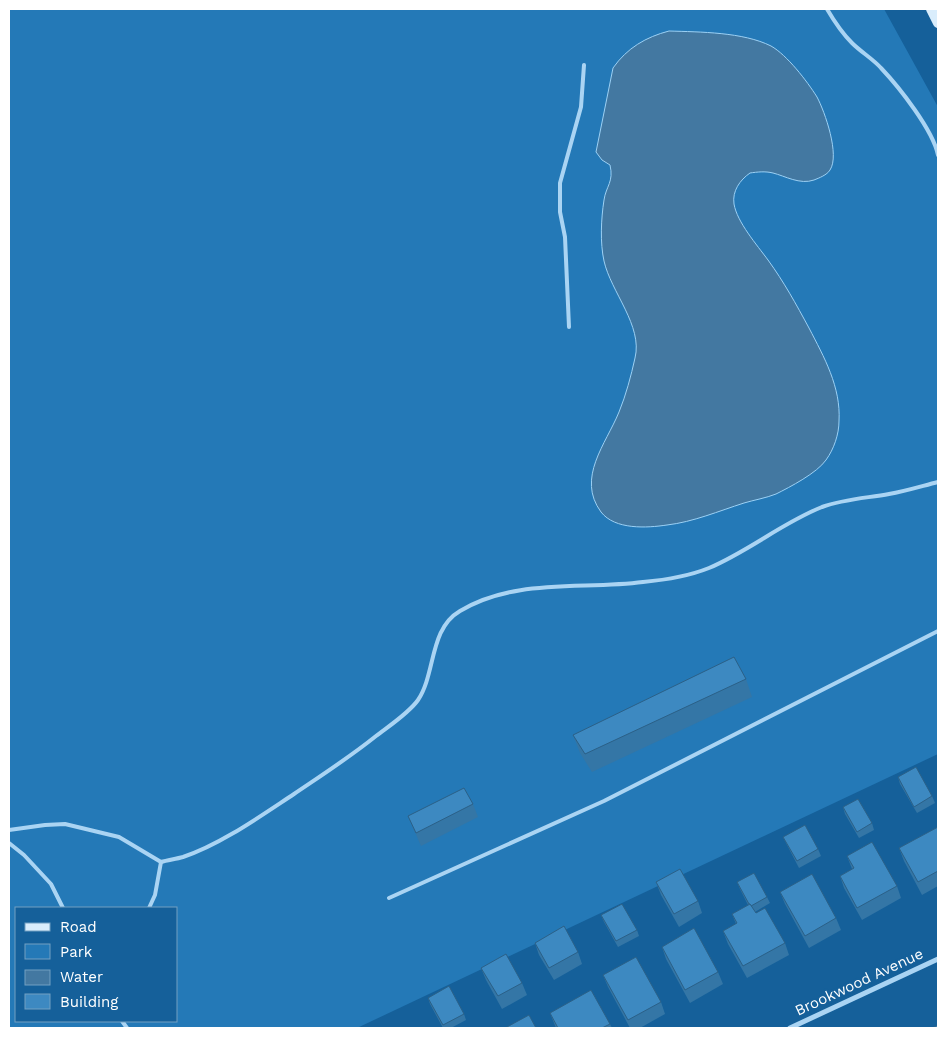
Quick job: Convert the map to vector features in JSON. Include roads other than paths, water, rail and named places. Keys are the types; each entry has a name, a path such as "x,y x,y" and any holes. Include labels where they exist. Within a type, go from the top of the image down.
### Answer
{"main road":[{"path":"931,9 938,23"}],"street":[{"name":"Brookwood Avenue","path":"790,1028 938,959"}],"lane":[{"path":"827,9 850,42 881,67 896,86 936,144 938,154"},
{"path":"569,327 565,237 560,212 560,182 581,107 584,65"},
{"path":"9,830 65,824 119,837 161,862 184,857 247,825 356,752 393,723 417,701 426,685 442,629 457,612 482,599 523,588 602,586 676,577 708,568 824,506 848,500 889,494 938,482"},
{"path":"389,898 604,801 938,631"},
{"path":"9,844 24,855 51,884 62,907"},
{"path":"149,907 155,895 161,862"}],"water":[{"path":"669,31 708,32 735,35 760,41 771,46 784,56 817,97 827,123 832,144 833,163 829,172 809,181 793,180 770,172 750,173 738,186 734,195 734,204 743,226 785,285 826,361 837,396 839,426 834,446 822,465 803,479 776,494 677,524 641,527 623,525 607,518 601,512 594,499 591,487 596,461 619,412 626,392 635,358 636,346 631,321 613,285 604,261 601,239 602,215 611,171 610,165 602,160 596,152 613,68 624,55 638,44 653,36"}]}
